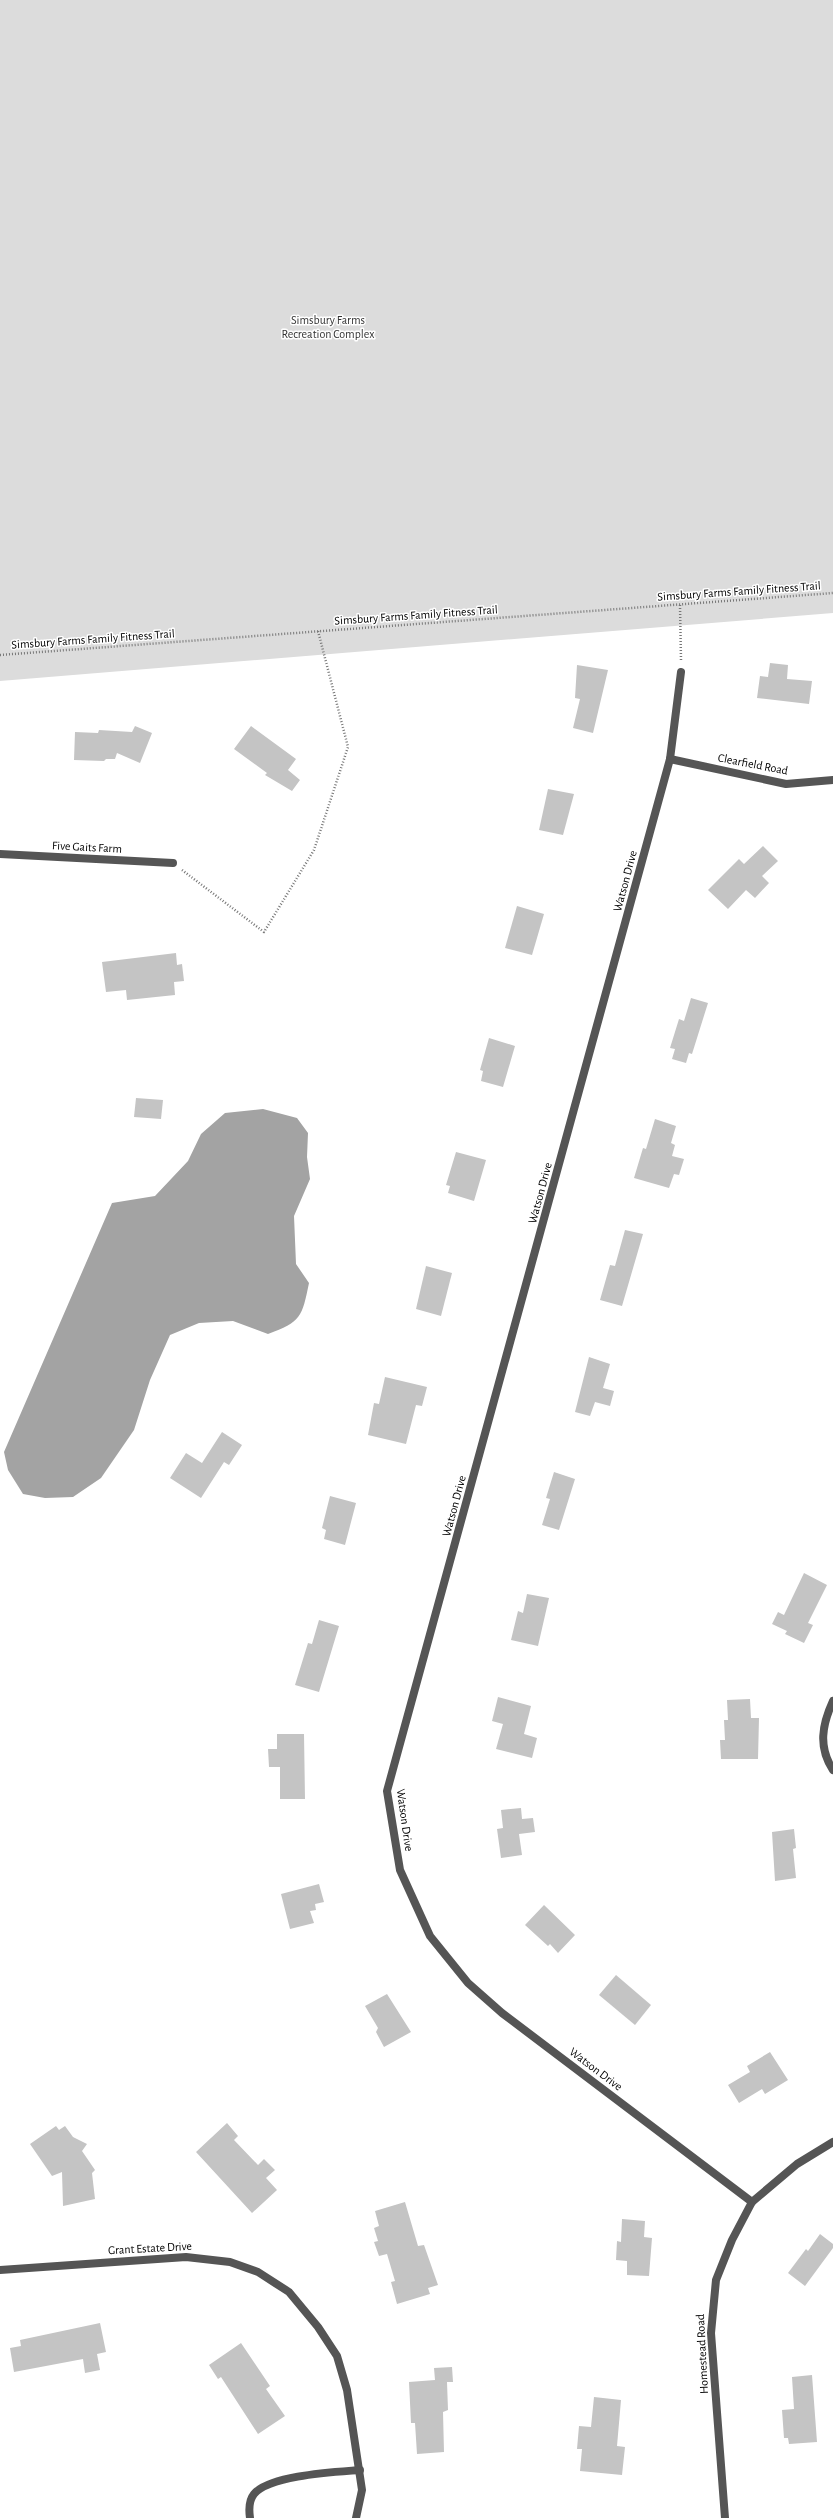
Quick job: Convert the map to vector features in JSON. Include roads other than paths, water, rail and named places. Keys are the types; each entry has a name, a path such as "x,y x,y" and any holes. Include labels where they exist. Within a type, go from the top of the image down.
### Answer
{"street":[{"name":"Watson Drive","path":"681,672 670,760 387,1791 400,1870 430,1936 468,1983 502,2013 752,2202"},
{"name":"Clearfield Road","path":"670,760 786,784 833,780"},
{"name":"Five Gaits Farm","path":"0,854 172,863"},
{"path":"833,1701 825,1718 822,1740 827,1761 833,1770"},
{"name":"Homestead Road","path":"725,2518 711,2333 712,2303 716,2280 732,2240 752,2202 797,2164 833,2142"},
{"name":"Grant Estate Drive","path":"0,2270 186,2257 230,2262 258,2272 289,2292 318,2327 337,2356 347,2390 360,2470 362,2490 356,2518"},
{"path":"250,2518 249,2509 253,2495 267,2485 323,2472 360,2470"}],"park label":[{"name":"Simsbury Farms Recreation Complex","path":"328,327"}]}
